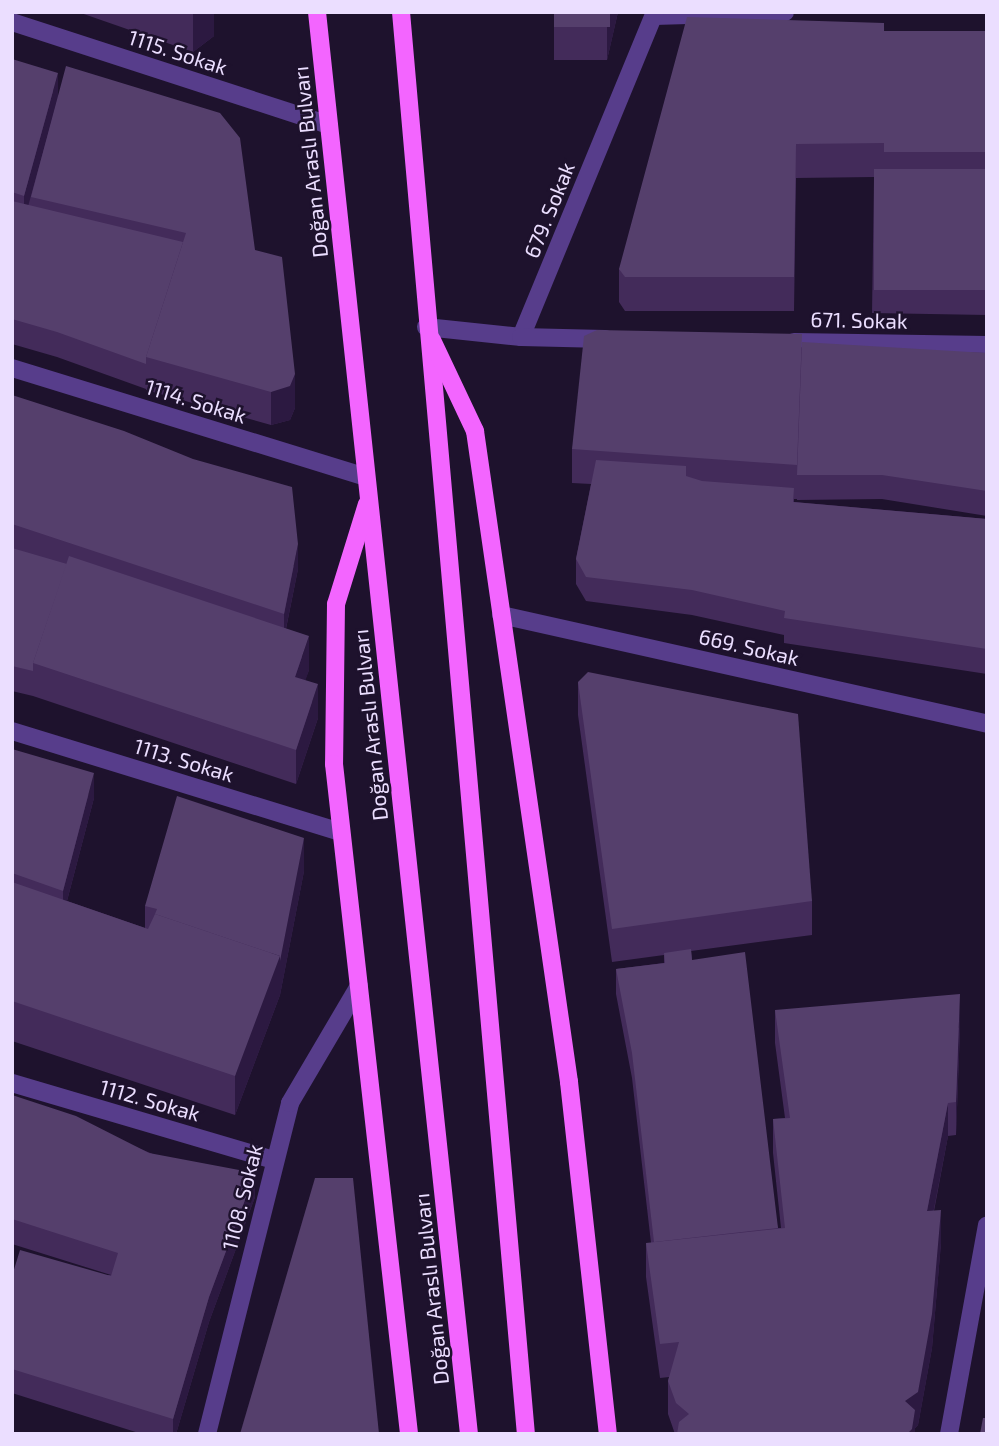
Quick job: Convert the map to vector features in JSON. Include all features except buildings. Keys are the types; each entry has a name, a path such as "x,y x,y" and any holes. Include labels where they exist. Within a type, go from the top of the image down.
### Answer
{"main road":[{"name":"Doğan Araslı Bulvarı","path":"317,12 469,1434"},
{"path":"401,12 426,327 526,1434"},
{"path":"426,327 475,431 569,1082 608,1434"},
{"path":"369,498 336,604 334,764 409,1434"}],"street":[{"path":"655,14 785,12"},
{"name":"679. Sokak","path":"521,337 655,14"},
{"name":"1115. Sokak","path":"12,22 329,125"},
{"path":"426,327 521,337 631,339"},
{"name":"671. Sokak","path":"781,342 987,345"},
{"name":"1114. Sokak","path":"12,368 366,477"},
{"name":"669. Sokak","path":"501,615 987,724"},
{"name":"1113. Sokak","path":"12,731 341,832"},
{"name":"1108. Sokak","path":"207,1434 290,1103 359,986"},
{"name":"1112. Sokak","path":"12,1083 274,1160"},
{"path":"949,1434 987,1225"}]}
